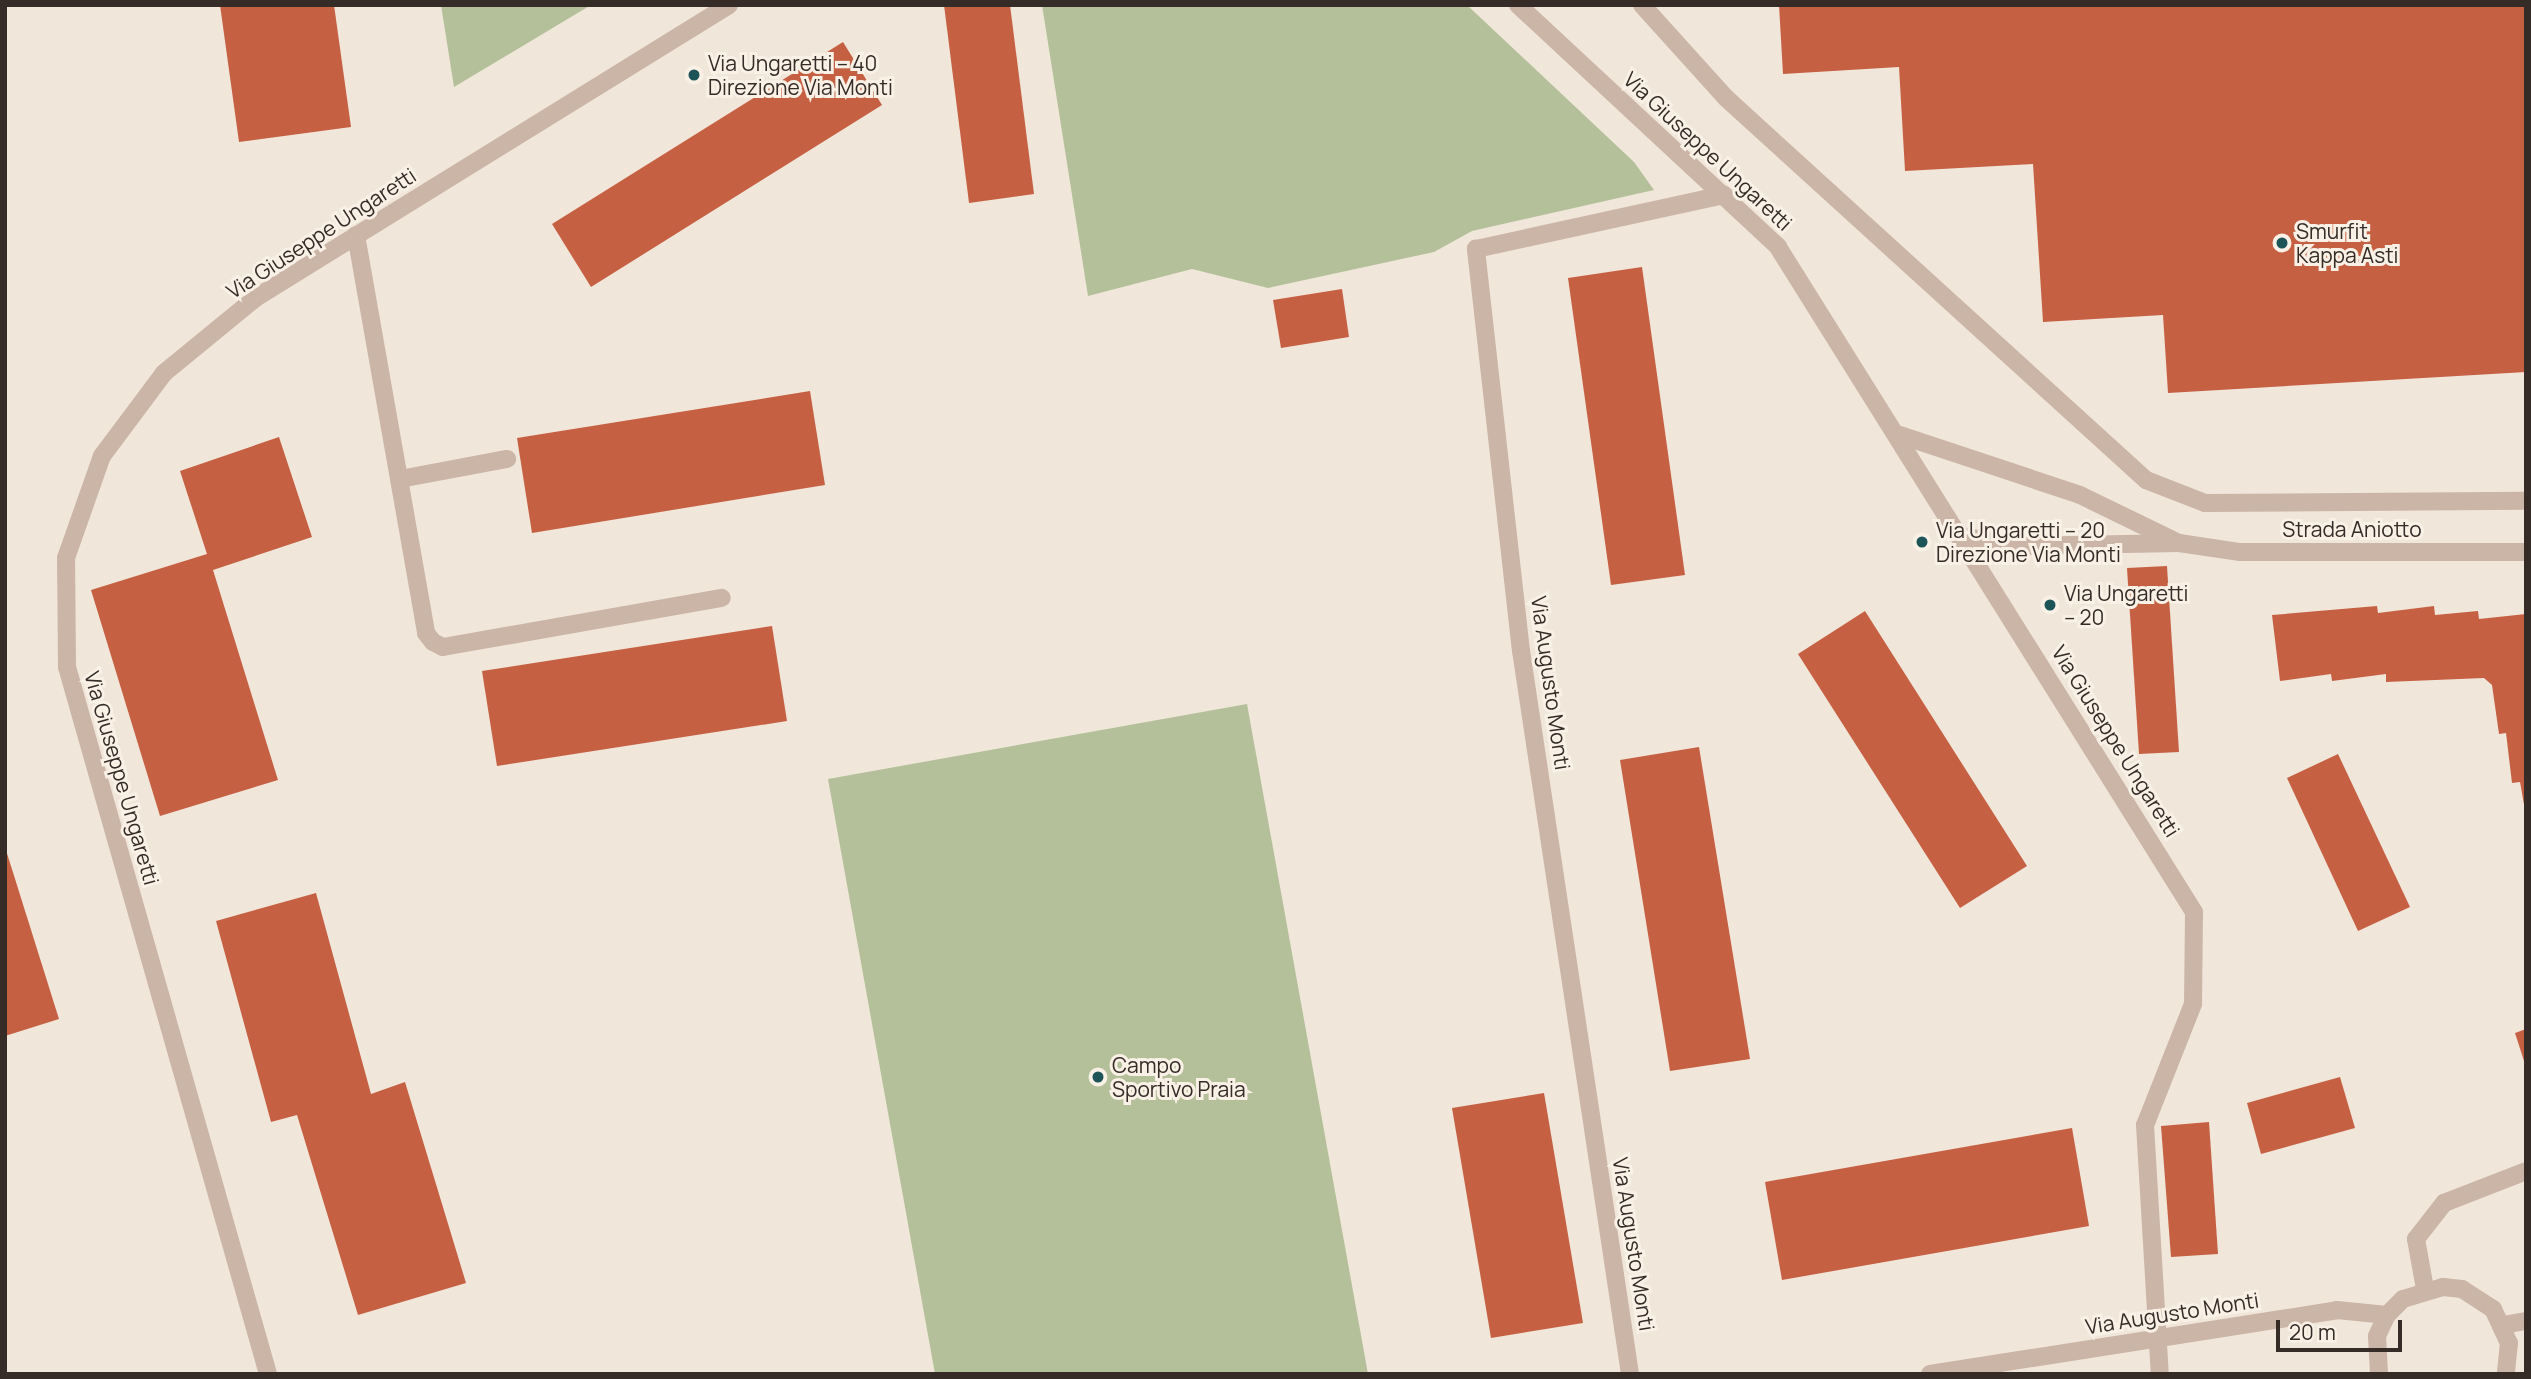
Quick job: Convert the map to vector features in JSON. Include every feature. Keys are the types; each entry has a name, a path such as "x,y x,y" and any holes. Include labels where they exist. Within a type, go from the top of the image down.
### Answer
{"street":[{"name":"Via Giuseppe Ungaretti","path":"268,1374 67,667 65,558 102,456 164,373 257,297 729,5"},
{"name":"Via Giuseppe Ungaretti","path":"1518,5 1778,247 1900,435 2194,912 2193,1004 2145,1125 2154,1338 2160,1374"},
{"path":"1642,5 1727,98 2146,480 2206,503 2526,501"},
{"name":"Via Augusto Monti","path":"1630,1374 1521,651 1476,249 1724,195"},
{"path":"356,235 426,633 443,647 722,598"},
{"name":"Strada Aniotto","path":"1900,435 2080,495 2179,543"},
{"path":"400,480 506,459"},
{"name":"Strada Aniotto","path":"1963,536 2014,545 2179,543 2240,552 2526,552"},
{"path":"2425,1289 2416,1239 2444,1203 2526,1171"},
{"path":"2379,1374 2377,1336 2387,1315 2425,1289 2462,1289 2503,1325 2506,1374"},
{"name":"Via Augusto Monti","path":"1930,1374 2006,1368 2154,1338 2337,1310 2387,1315"},
{"path":"2503,1325 2526,1321"}],"green space":[{"path":"441,5 591,5 454,87"},
{"path":"1042,5 1467,5 1634,162 1654,190 1472,231 1434,252 1268,288 1192,269 1088,296"},
{"name":"Campo Sportivo Praia","path":"1247,704 1368,1374 935,1374 828,779"}],"building":[{"path":"220,5 334,5 351,127 239,142"},
{"path":"944,5 1010,5 1034,194 969,203"},
{"name":"Smurfit Kappa Asti","path":"1779,5 2526,5 2526,372 2168,393 2163,315 2043,322 2033,164 1905,171 1899,67 1783,74"},
{"path":"843,42 882,105 591,287 552,224"},
{"path":"1642,267 1685,575 1611,585 1568,278"},
{"path":"1342,289 1349,337 1281,348 1273,300"},
{"path":"810,391 825,485 532,533 517,438"},
{"path":"279,437 312,537 213,570 278,780 160,816 91,590 207,554 180,471"},
{"path":"2167,566 2179,752 2139,754 2127,568"},
{"path":"2377,606 2378,613 2434,606 2435,615 2478,611 2479,619 2526,614 2526,816 2520,782 2512,783 2506,733 2499,734 2492,685 2484,678 2386,682 2386,674 2332,681 2331,674 2280,681 2272,615"},
{"path":"1865,611 2027,866 1960,908 1798,654"},
{"path":"772,626 787,721 497,766 482,671"},
{"path":"1699,747 1750,1059 1670,1071 1620,760"},
{"path":"2338,754 2410,907 2358,931 2287,778"},
{"path":"5,847 59,1019 5,1036"},
{"path":"316,893 371,1094 405,1082 466,1283 358,1315 297,1115 271,1122 216,921"},
{"path":"2526,1029 2526,1064 2525,1064 2515,1033"},
{"path":"2340,1077 2355,1128 2261,1154 2247,1103"},
{"path":"1544,1093 1583,1323 1491,1338 1452,1108"},
{"path":"2209,1122 2218,1254 2171,1257 2161,1126"},
{"path":"2072,1128 2089,1226 1782,1280 1765,1182"}],"place":[{"name":"Via Ungaretti – 40 Direzione Via Monti","path":"694,75"},
{"name":"Smurfit Kappa Asti","path":"2282,243"},
{"name":"Via Ungaretti – 20 Direzione Via Monti","path":"1922,542"},
{"name":"Via Ungaretti – 20","path":"2050,605"},
{"name":"Campo Sportivo Praia","path":"1098,1077"}]}
